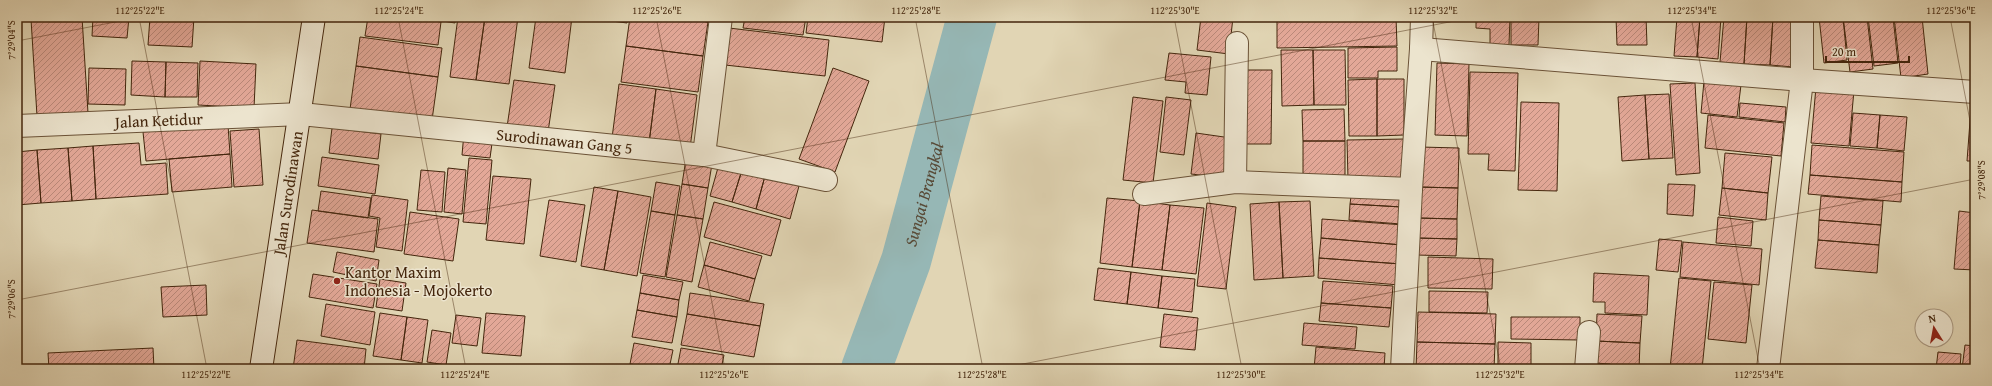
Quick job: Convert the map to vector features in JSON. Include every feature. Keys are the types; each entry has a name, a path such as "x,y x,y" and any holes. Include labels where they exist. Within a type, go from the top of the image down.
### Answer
{"street":[{"name":"Jalan Surodinawan","path":"261,369 301,114 314,17"},
{"path":"704,155 721,17"},
{"path":"1402,369 1411,189 1422,17"},
{"path":"1768,369 1802,80 1802,17"},
{"path":"1235,182 1237,43"},
{"path":"1421,49 1802,80 1975,92"},
{"name":"Jalan Ketidur","path":"17,126 301,114"},
{"name":"Surodinawan Gang 5","path":"301,114 704,155 826,180"},
{"path":"1144,194 1235,182 1411,189"},
{"path":"1586,369 1589,332"}],"building":[{"path":"82,17 88,113 37,116 31,19"},
{"path":"93,17 129,17 127,38 92,36"},
{"path":"150,17 194,17 192,47 148,45"},
{"path":"368,17 407,17 441,22 438,45 365,36"},
{"path":"444,17 456,17 455,23 443,21"},
{"path":"458,17 485,17 476,80 450,77"},
{"path":"485,17 518,17 509,84 476,80"},
{"path":"536,17 572,17 565,73 529,68"},
{"path":"582,17 628,17 627,23"},
{"path":"630,17 667,17 708,22 703,56 626,46"},
{"path":"667,17 709,17 708,22"},
{"path":"745,17 806,17 803,35 743,28"},
{"path":"808,17 885,17 882,42 806,33"},
{"path":"1201,17 1233,17 1229,54 1197,50"},
{"path":"1277,17 1396,17 1397,46 1277,48"},
{"path":"1476,17 1510,17 1509,45 1490,44 1490,29 1476,28"},
{"path":"1511,17 1539,17 1538,45 1511,45"},
{"path":"1616,17 1646,17 1647,45 1617,45"},
{"path":"1677,17 1700,17 1697,57 1674,56"},
{"path":"1700,17 1721,17 1718,59 1697,57"},
{"path":"1724,17 1747,17 1744,64 1720,62"},
{"path":"1747,17 1773,17 1770,65 1744,64"},
{"path":"1773,17 1797,17 1793,67 1770,65"},
{"path":"1819,17 1843,17 1847,60 1824,63"},
{"path":"1843,17 1867,17 1873,69 1850,72"},
{"path":"1868,17 1893,17 1898,63 1874,66"},
{"path":"1894,17 1922,17 1928,74 1901,78"},
{"path":"729,28 829,40 825,76 725,65"},
{"path":"360,37 442,48 438,77 356,66"},
{"path":"626,46 703,56 698,92 621,82"},
{"path":"18,47 19,93 17,93"},
{"path":"1397,47 1397,71 1378,71 1378,78 1348,78 1348,48"},
{"path":"1281,50 1313,50 1314,105 1282,106"},
{"path":"1313,50 1345,50 1346,105 1314,105"},
{"path":"1169,53 1211,57 1207,95 1185,93 1186,82 1165,80"},
{"path":"132,61 166,62 165,97 131,95"},
{"path":"200,61 256,64 254,108 198,105"},
{"path":"166,62 198,63 197,97 165,97"},
{"path":"1437,63 1469,64 1467,136 1435,135"},
{"path":"356,66 438,77 432,120 350,109"},
{"path":"89,68 126,69 125,105 88,104"},
{"path":"833,68 869,81 835,172 799,159"},
{"path":"1243,70 1272,70 1271,144 1243,144"},
{"path":"1470,72 1518,73 1515,171 1488,170 1489,154 1468,154"},
{"path":"1377,79 1404,79 1404,135 1377,136"},
{"path":"1377,79 1377,136 1349,136 1348,80"},
{"path":"514,80 555,85 548,132 507,127"},
{"path":"1704,81 1741,85 1737,117 1701,113"},
{"path":"1695,83 1700,173 1676,175 1670,84"},
{"path":"619,84 656,89 649,143 612,138"},
{"path":"1816,87 1854,90 1849,146 1811,143"},
{"path":"656,89 697,95 690,148 649,143"},
{"path":"1669,94 1673,158 1649,159 1645,95"},
{"path":"1645,95 1649,159 1622,161 1618,97"},
{"path":"1133,97 1163,101 1153,183 1123,180"},
{"path":"1166,97 1191,100 1184,155 1160,152"},
{"path":"1521,102 1559,103 1557,191 1518,190"},
{"path":"1740,103 1786,107 1785,122 1739,117"},
{"path":"1971,108 1975,108 1975,161 1967,161"},
{"path":"1344,109 1345,141 1303,141 1302,110"},
{"path":"1853,113 1880,115 1877,148 1850,146"},
{"path":"1708,115 1784,123 1781,156 1705,148"},
{"path":"1880,115 1907,117 1904,151 1877,148"},
{"path":"228,125 230,154 146,161 143,132"},
{"path":"332,128 381,134 378,159 329,153"},
{"path":"259,129 263,185 234,187 230,131"},
{"path":"464,133 493,136 490,158 462,155"},
{"path":"1196,133 1231,138 1226,178 1191,174"},
{"path":"1405,139 1405,179 1348,179 1347,140"},
{"path":"1303,141 1345,141 1345,179 1303,180"},
{"path":"139,143 141,165 166,163 168,194 96,199 93,146"},
{"path":"1812,145 1904,152 1902,182 1810,175"},
{"path":"93,146 96,199 72,201 68,148"},
{"path":"1420,147 1459,148 1458,188 1419,187"},
{"path":"68,148 72,201 41,203 37,150"},
{"path":"37,150 41,203 17,205 17,152"},
{"path":"1725,153 1772,157 1768,193 1722,188"},
{"path":"230,154 232,187 172,192 169,159"},
{"path":"322,157 379,165 375,194 318,186"},
{"path":"469,158 492,160 486,224 463,222"},
{"path":"686,159 712,164 708,188 682,184"},
{"path":"719,164 742,170 732,202 710,196"},
{"path":"448,168 466,170 462,214 444,212"},
{"path":"421,170 445,172 442,212 417,210"},
{"path":"742,170 765,176 756,209 732,202"},
{"path":"1810,175 1902,182 1901,202 1808,194"},
{"path":"493,176 531,179 524,244 486,240"},
{"path":"765,176 799,186 790,219 756,209"},
{"path":"656,182 680,186 675,215 651,211"},
{"path":"682,184 708,188 703,219 677,215"},
{"path":"1668,184 1695,185 1693,216 1667,214"},
{"path":"594,187 618,191 604,270 581,266"},
{"path":"1419,187 1458,188 1457,219 1418,218"},
{"path":"1722,188 1768,193 1766,220 1719,215"},
{"path":"1352,189 1404,193 1402,207 1350,204"},
{"path":"321,191 371,198 368,218 318,211"},
{"path":"618,191 651,197 637,276 604,270"},
{"path":"372,195 408,200 402,251 376,247 380,218 369,216"},
{"path":"1821,196 1883,201 1881,225 1819,220"},
{"path":"1107,198 1140,201 1132,267 1100,263"},
{"path":"549,200 585,205 576,262 540,256"},
{"path":"1140,201 1170,205 1162,270 1132,267"},
{"path":"1310,201 1314,276 1283,278 1279,202"},
{"path":"714,202 781,220 771,256 704,237"},
{"path":"1279,202 1283,278 1254,280 1250,204"},
{"path":"1207,203 1236,207 1226,289 1197,286"},
{"path":"1350,204 1402,207 1401,224 1349,220"},
{"path":"1170,205 1204,208 1196,274 1162,270"},
{"path":"312,210 378,219 374,252 307,243"},
{"path":"651,211 675,215 665,277 640,273"},
{"path":"1959,211 1975,213 1975,270 1954,269"},
{"path":"410,212 459,219 453,261 404,254"},
{"path":"677,215 703,219 692,282 666,277"},
{"path":"1718,217 1753,221 1751,246 1716,243"},
{"path":"1418,218 1457,219 1457,239 1417,238"},
{"path":"1322,219 1404,225 1402,245 1321,238"},
{"path":"1819,220 1881,225 1879,245 1818,240"},
{"path":"1321,238 1402,245 1401,264 1319,258"},
{"path":"1417,238 1457,239 1456,256 1416,255"},
{"path":"1659,239 1682,241 1678,272 1656,270"},
{"path":"1818,240 1879,245 1877,273 1815,268"},
{"path":"710,242 762,256 755,279 704,265"},
{"path":"1683,242 1762,249 1759,285 1680,277"},
{"path":"337,252 379,260 376,281 333,272"},
{"path":"1428,257 1493,259 1492,289 1428,288"},
{"path":"1319,258 1401,264 1399,285 1318,278"},
{"path":"704,265 755,279 749,301 698,287"},
{"path":"1098,268 1131,272 1127,304 1094,300"},
{"path":"1131,272 1162,276 1158,308 1127,304"},
{"path":"1594,273 1649,276 1647,315 1605,313 1605,302 1593,302"},
{"path":"313,274 377,284 373,308 309,297"},
{"path":"643,275 683,282 679,300 640,293"},
{"path":"1162,276 1195,279 1192,312 1158,308"},
{"path":"1679,278 1711,281 1702,369 1670,369"},
{"path":"380,279 406,283 402,311 376,307"},
{"path":"1323,281 1393,286 1391,308 1321,303"},
{"path":"1714,282 1752,285 1746,343 1708,339"},
{"path":"206,285 207,315 163,317 161,287"},
{"path":"1429,291 1488,292 1487,313 1429,312"},
{"path":"640,293 679,300 677,317 637,310"},
{"path":"690,293 764,304 760,326 687,314"},
{"path":"1321,303 1391,308 1389,327 1319,321"},
{"path":"326,304 375,312 370,345 321,336"},
{"path":"637,310 677,317 672,343 632,337"},
{"path":"1418,312 1496,314 1495,344 1417,342"},
{"path":"380,313 407,317 401,360 373,356"},
{"path":"486,313 525,316 521,356 482,353"},
{"path":"687,314 760,326 754,357 681,345"},
{"path":"1164,314 1198,318 1195,350 1160,347"},
{"path":"1597,314 1642,316 1640,343 1596,341"},
{"path":"456,315 481,318 477,346 452,343"},
{"path":"407,317 428,320 422,363 401,360"},
{"path":"1511,317 1580,317 1580,340 1511,339"},
{"path":"1304,323 1357,327 1355,349 1302,345"},
{"path":"432,330 451,333 446,365 427,362"},
{"path":"297,340 366,349 364,369 293,369"},
{"path":"1596,341 1640,343 1639,369 1610,369 1610,364 1595,363"},
{"path":"1417,342 1495,344 1494,369 1416,369"},
{"path":"1498,342 1531,343 1531,369 1498,369"},
{"path":"634,343 673,350 669,369 658,369 630,364"},
{"path":"1965,345 1975,346 1975,369 1962,369"},
{"path":"1316,347 1385,353 1384,369 1314,369"},
{"path":"153,348 154,369 49,369 48,353"},
{"path":"681,348 724,355 721,369 677,369"},
{"path":"1938,352 1961,354 1960,369 1936,369"},
{"path":"630,364 658,369 629,369"},
{"path":"1830,366 1871,369 1830,369"}],"waterway":[{"name":"Sungai Brangkal","path":"866,369 906,261 972,17"}],"place":[{"name":"Kantor Maxim Indonesia - Mojokerto","path":"337,281"}]}
